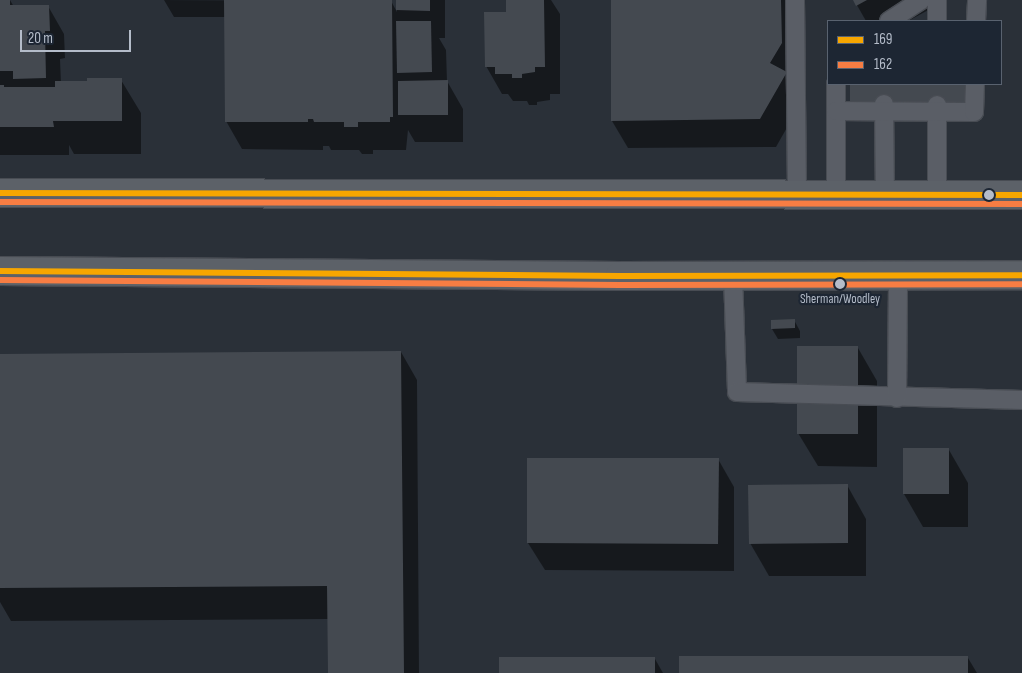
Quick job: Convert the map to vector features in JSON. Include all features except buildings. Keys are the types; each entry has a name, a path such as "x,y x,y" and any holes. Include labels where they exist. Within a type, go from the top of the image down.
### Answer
{"main road":[{"path":"0,193 1022,195"},
{"path":"0,271 733,276 1022,275"}],"lane":[{"path":"795,0 797,195"},
{"path":"890,20 921,0"},
{"path":"937,0 937,20"},
{"path":"976,20 977,0"},
{"path":"836,85 836,195"},
{"path":"836,111 884,108 937,108 974,112 975,85"},
{"path":"884,108 884,195"},
{"path":"937,108 938,195"},
{"path":"733,276 738,392 897,398 1022,400"},
{"path":"897,398 898,276"}],"transit line":[{"name":"169","path":"0,193 1022,195"},
{"name":"162","path":"0,202 1022,204"},
{"name":"169","path":"0,271 620,276 1022,275"},
{"name":"162","path":"0,280 620,285 1022,284"}],"place":[{"name":"Sherman/Woodley","path":"840,284"}]}
